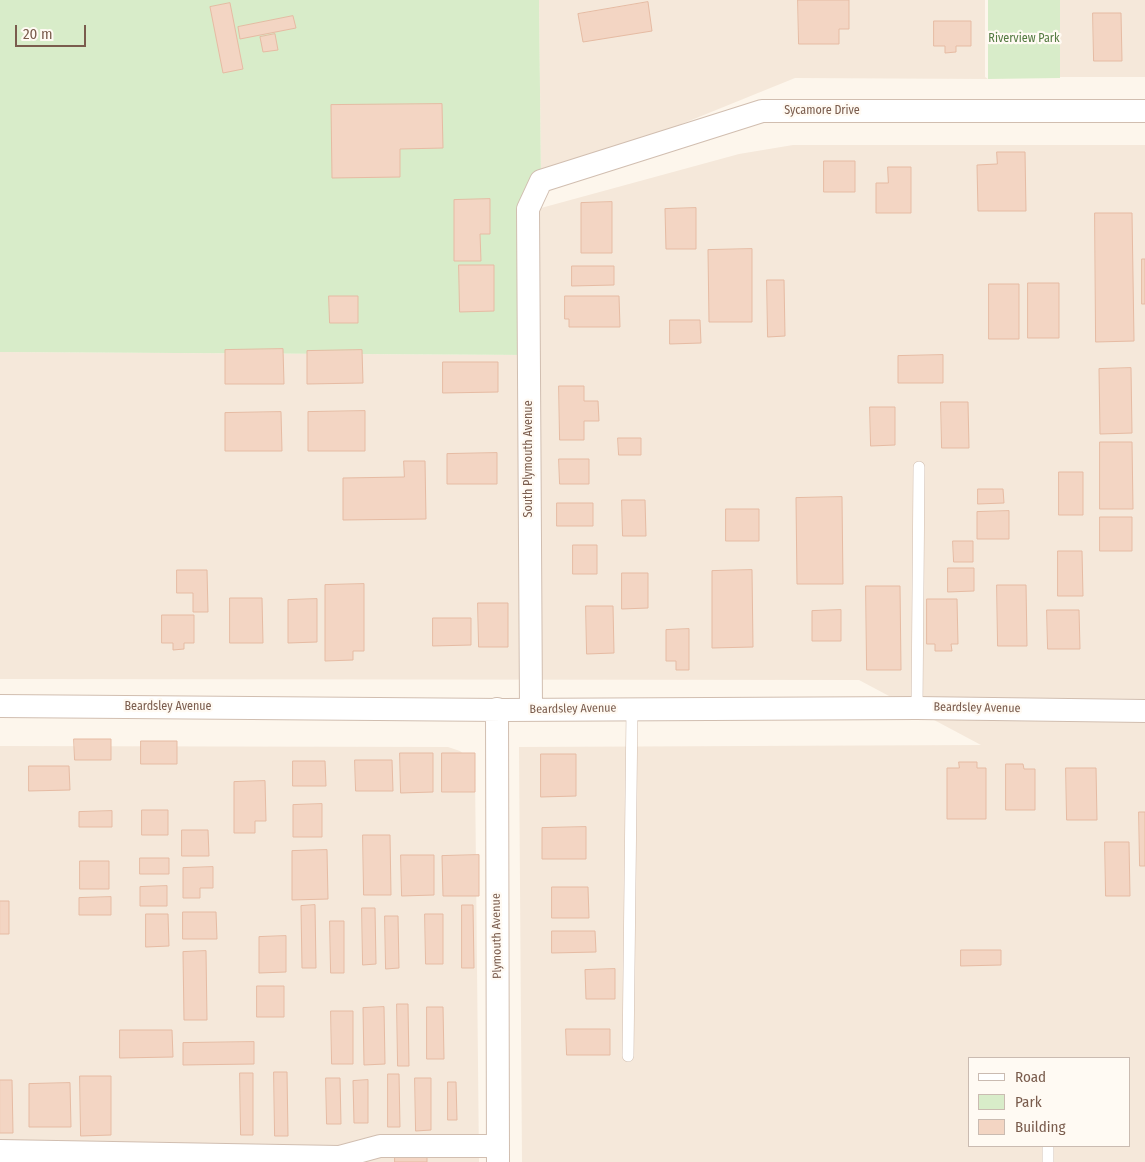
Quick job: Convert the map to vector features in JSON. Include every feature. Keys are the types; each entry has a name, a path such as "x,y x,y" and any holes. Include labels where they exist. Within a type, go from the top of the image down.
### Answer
{"street":[{"name":"Sycamore Drive","path":"528,209 541,181 762,111 1145,111"},
{"name":"South Plymouth Avenue","path":"528,209 530,709"},
{"name":"Beardsley Avenue","path":"0,706 497,709 917,708 1145,711"},
{"name":"Plymouth Avenue","path":"497,709 498,1154"},
{"path":"0,1151 339,1157 380,1146 498,1154"}],"lane":[{"path":"917,708 919,466"},
{"path":"628,1056 632,708"},
{"path":"1048,1147 1048,1162"}],"shaded area":[{"path":"539,0 985,0 985,77 988,79 795,78 541,181"},
{"path":"1059,0 1145,0 1145,77 1058,77"},
{"path":"793,145 1145,145 1145,1162 522,1162 519,747 981,745 859,680 0,679 0,352 529,355 530,211 739,154"},
{"path":"0,746 448,747 460,751 470,759 475,771 479,1162 0,1162"}],"green space":[{"path":"0,0 539,0 541,181 530,355 0,352"},
{"name":"Riverview Park","path":"988,0 1060,0 1060,78 988,79"}],"building":[{"path":"798,0 849,0 849,29 839,29 839,44 799,44"},
{"path":"648,2 652,31 583,42 578,14"},
{"path":"230,3 243,69 223,73 210,7"},
{"path":"1093,13 1121,13 1122,61 1094,61"},
{"path":"293,16 296,28 240,39 238,27"},
{"path":"934,21 971,21 971,46 956,46 956,52 945,53 945,46 934,46"},
{"path":"275,34 278,50 263,52 260,37"},
{"path":"442,104 443,148 400,149 400,177 332,178 331,105"},
{"path":"997,152 1025,152 1026,211 978,211 977,165 997,164"},
{"path":"824,161 855,161 855,192 824,192"},
{"path":"888,167 911,167 911,213 876,213 876,183 888,183"},
{"path":"490,199 490,234 480,234 481,261 454,261 454,200"},
{"path":"612,202 612,253 581,253 581,203"},
{"path":"696,208 696,249 666,249 665,209"},
{"path":"1095,213 1132,213 1134,341 1096,342"},
{"path":"752,249 752,322 709,322 708,250"},
{"path":"1142,259 1145,259 1145,304 1142,304"},
{"path":"459,265 494,265 494,311 460,312"},
{"path":"572,266 614,266 614,285 572,286"},
{"path":"767,280 784,280 785,336 768,337"},
{"path":"1028,283 1059,283 1059,338 1028,338"},
{"path":"989,284 1019,284 1019,339 989,339"},
{"path":"329,296 358,296 358,323 330,323"},
{"path":"565,296 619,296 620,327 569,327 569,319 565,319"},
{"path":"670,320 700,320 701,343 670,344"},
{"path":"283,349 284,384 225,384 225,350"},
{"path":"362,350 363,383 307,384 307,351"},
{"path":"943,355 943,383 898,383 898,356"},
{"path":"443,362 498,362 498,392 443,393"},
{"path":"1131,368 1132,433 1100,434 1099,369"},
{"path":"559,386 584,386 584,401 598,401 599,421 584,421 584,440 560,440"},
{"path":"941,402 968,402 969,448 942,448"},
{"path":"870,407 895,407 895,445 871,446"},
{"path":"365,411 365,451 308,451 308,412"},
{"path":"281,412 282,451 225,451 225,413"},
{"path":"618,438 641,438 641,455 619,455"},
{"path":"1100,442 1132,442 1133,509 1100,509"},
{"path":"497,453 497,484 447,484 447,454"},
{"path":"559,459 589,459 589,484 560,484"},
{"path":"404,461 425,461 426,519 343,520 343,478 404,477"},
{"path":"1059,472 1083,472 1083,515 1059,515"},
{"path":"978,489 1003,489 1004,503 978,504"},
{"path":"842,497 843,584 797,584 796,498"},
{"path":"622,500 645,500 646,536 623,536"},
{"path":"557,503 593,503 593,526 557,526"},
{"path":"726,509 759,509 759,541 726,541"},
{"path":"1009,511 1009,539 977,539 977,512"},
{"path":"1100,517 1132,517 1132,551 1100,551"},
{"path":"953,541 973,541 973,562 954,562"},
{"path":"573,545 597,545 597,574 573,574"},
{"path":"1058,551 1082,551 1083,596 1058,596"},
{"path":"948,568 974,568 974,591 948,592"},
{"path":"177,570 207,570 208,612 193,612 193,593 177,593"},
{"path":"752,570 753,647 712,648 712,571"},
{"path":"622,573 648,573 648,608 622,609"},
{"path":"364,584 364,651 353,651 353,660 325,661 325,585"},
{"path":"997,585 1026,585 1027,646 998,646"},
{"path":"866,586 900,586 901,670 867,670"},
{"path":"230,598 262,598 263,643 230,643"},
{"path":"317,599 317,642 288,643 288,600"},
{"path":"927,599 957,599 958,644 951,644 952,651 935,651 935,644 927,644"},
{"path":"478,603 508,603 508,647 479,647"},
{"path":"586,606 613,606 614,653 587,654"},
{"path":"841,610 841,641 812,641 812,611"},
{"path":"1047,610 1079,610 1080,649 1048,649"},
{"path":"162,615 194,615 194,643 184,643 184,649 173,650 173,643 162,643"},
{"path":"433,618 471,618 471,645 433,646"},
{"path":"689,629 689,670 676,670 676,661 666,661 666,630"},
{"path":"74,739 111,739 111,760 75,760"},
{"path":"141,741 177,741 177,764 141,764"},
{"path":"400,753 433,753 433,792 401,793"},
{"path":"442,753 475,753 475,792 442,792"},
{"path":"541,754 576,754 576,796 541,797"},
{"path":"355,760 392,760 393,791 356,791"},
{"path":"293,761 325,761 326,786 293,786"},
{"path":"959,762 977,762 977,768 986,768 986,819 947,819 947,768 959,768"},
{"path":"1006,764 1023,764 1024,769 1035,769 1035,810 1006,810"},
{"path":"29,766 69,766 70,790 29,791"},
{"path":"1066,768 1096,768 1097,820 1067,820"},
{"path":"265,781 266,821 255,821 255,833 234,833 234,782"},
{"path":"322,804 322,837 293,837 293,805"},
{"path":"142,810 168,810 168,835 142,835"},
{"path":"112,811 112,827 79,827 79,812"},
{"path":"1139,812 1145,812 1145,866 1140,866"},
{"path":"586,827 586,859 542,859 542,828"},
{"path":"182,830 208,830 209,856 182,856"},
{"path":"363,835 390,835 391,895 364,895"},
{"path":"1105,842 1129,842 1130,896 1106,896"},
{"path":"327,850 328,899 292,900 292,851"},
{"path":"401,855 434,855 434,895 402,896"},
{"path":"479,855 479,896 443,896 442,856"},
{"path":"140,858 169,858 169,874 140,874"},
{"path":"80,861 109,861 109,889 80,889"},
{"path":"213,867 213,888 200,888 200,898 183,898 183,868"},
{"path":"167,886 167,906 140,906 140,887"},
{"path":"552,887 588,887 589,918 552,918"},
{"path":"111,897 111,915 79,915 79,898"},
{"path":"0,901 9,901 9,934 0,934"},
{"path":"315,905 316,968 302,968 301,906"},
{"path":"462,905 473,905 474,968 462,968"},
{"path":"362,908 375,908 376,964 363,965"},
{"path":"183,912 216,912 217,939 183,939"},
{"path":"146,914 168,914 169,946 146,947"},
{"path":"425,914 443,914 443,964 426,964"},
{"path":"385,916 398,916 399,968 386,969"},
{"path":"330,921 344,921 344,973 331,973"},
{"path":"552,931 595,931 596,952 552,953"},
{"path":"286,936 286,972 259,973 259,937"},
{"path":"961,950 1001,950 1001,965 961,966"},
{"path":"206,951 207,1020 184,1020 183,952"},
{"path":"615,969 615,999 586,999 585,970"},
{"path":"257,986 284,986 284,1017 257,1017"},
{"path":"397,1004 408,1004 409,1066 398,1066"},
{"path":"384,1007 385,1064 364,1065 363,1008"},
{"path":"427,1007 443,1007 444,1059 427,1059"},
{"path":"331,1011 353,1011 353,1064 332,1064"},
{"path":"566,1029 610,1029 610,1055 567,1055"},
{"path":"120,1030 172,1030 173,1057 120,1058"},
{"path":"254,1042 254,1064 183,1065 183,1043"},
{"path":"274,1072 287,1072 288,1136 275,1136"},
{"path":"240,1073 253,1073 253,1135 241,1135"},
{"path":"388,1074 399,1074 400,1127 388,1127"},
{"path":"80,1076 111,1076 111,1135 81,1136"},
{"path":"326,1078 340,1078 341,1124 327,1124"},
{"path":"415,1078 431,1078 431,1130 416,1131"},
{"path":"0,1080 12,1080 13,1133 0,1133"},
{"path":"368,1080 368,1123 354,1123 353,1081"},
{"path":"448,1082 456,1082 457,1120 448,1120"},
{"path":"70,1083 71,1127 29,1127 29,1084"},
{"path":"395,1152 427,1152 427,1162 395,1162"}]}
